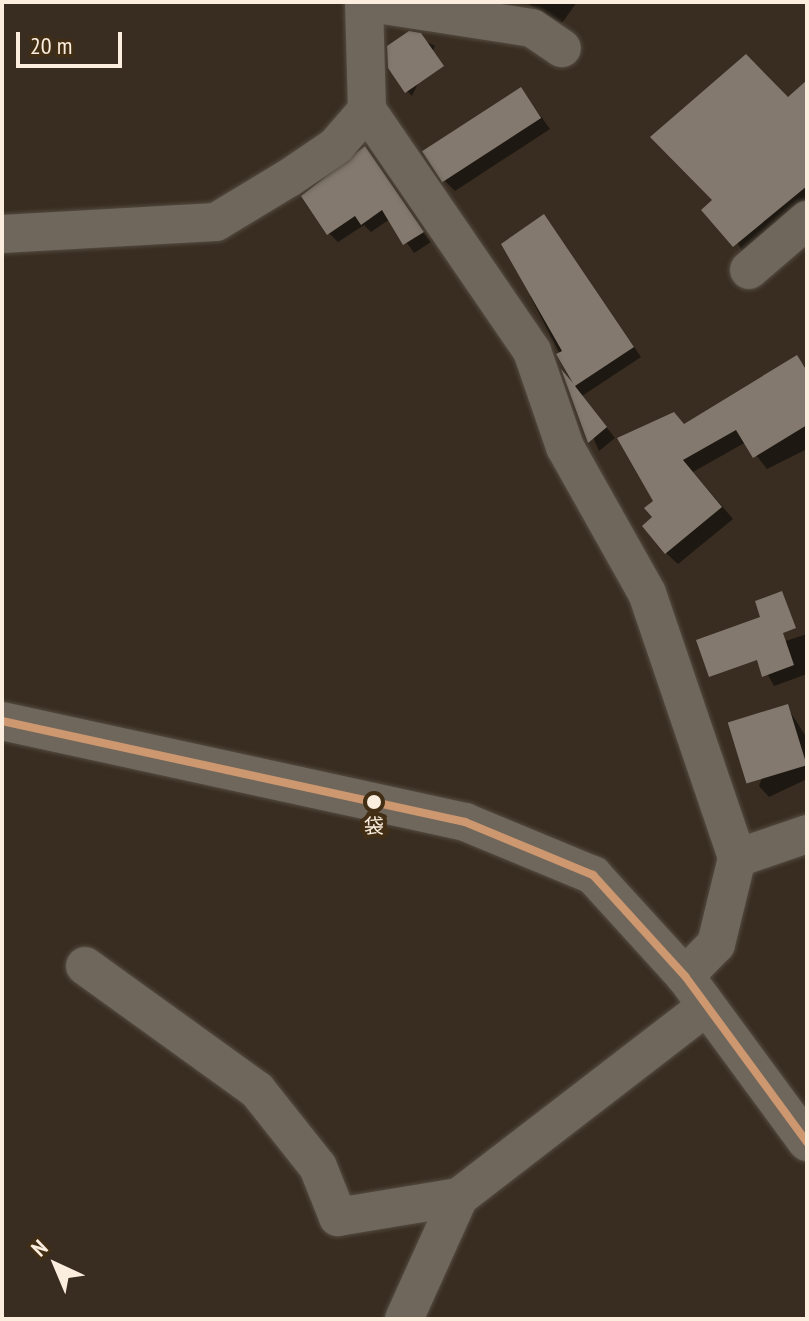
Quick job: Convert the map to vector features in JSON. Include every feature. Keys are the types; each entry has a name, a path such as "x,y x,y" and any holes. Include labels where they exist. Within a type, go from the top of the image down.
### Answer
{"street":[{"path":"404,1319 459,1197 696,992 716,944 737,858 647,593 565,447 532,351 367,110 364,2 532,28 562,48"},
{"path":"6,225 216,222 336,146 367,110"},
{"path":"749,270 807,220"},
{"path":"2,721 465,822 528,843 593,875 696,992 807,1142"},
{"path":"737,858 807,834"},
{"path":"85,966 257,1090 318,1167 338,1217 459,1197"}],"building":[{"path":"409,31 421,33 444,66 405,93 388,68 387,46"},
{"path":"746,54 788,97 807,80 807,186 733,247 701,210 712,200 650,137"},
{"path":"521,87 541,118 442,182 422,151"},
{"path":"365,146 424,232 403,245 382,210 361,225 355,216 327,235 301,196"},
{"path":"544,214 634,347 575,386 607,427 588,443 561,369 573,383 556,354 562,351 501,244"},
{"path":"797,355 807,371 807,425 753,458 736,430 683,460 722,507 665,554 642,526 652,517 644,508 653,501 617,438 674,412 684,424"},
{"path":"782,591 796,628 783,633 794,665 762,677 757,660 709,677 696,640 760,617 755,601"},
{"path":"788,704 807,765 746,784 728,722"}],"transit line":[{"path":"2,721 465,822 593,875 685,976 807,1142"}],"place":[{"name":"袋","path":"374,802"}]}
